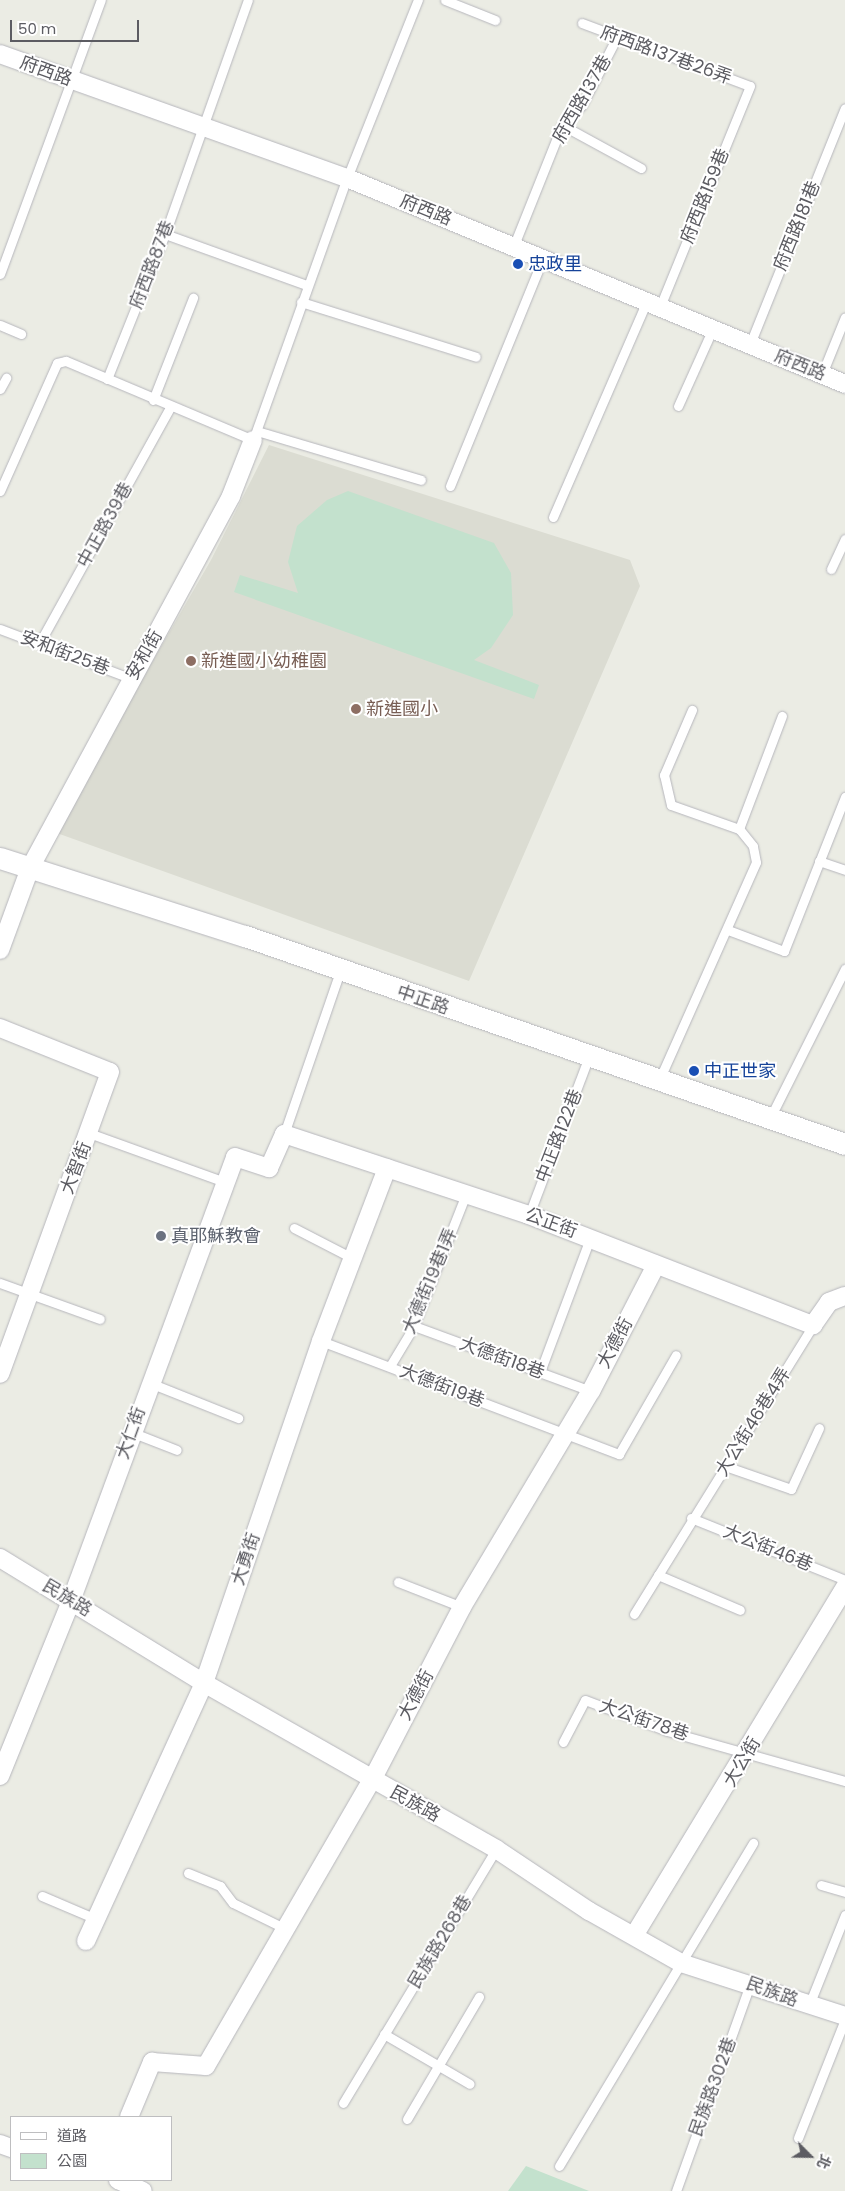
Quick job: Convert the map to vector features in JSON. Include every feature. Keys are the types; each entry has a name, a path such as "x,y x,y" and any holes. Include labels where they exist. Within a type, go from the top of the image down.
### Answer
{"street":[{"name":"府西路","path":"0,54 347,178 514,245 845,384"},
{"name":"安和街","path":"0,950 30,868 130,678 231,496 255,435"},
{"name":"中正路","path":"0,858 589,1056 660,1078 845,1144"},
{"name":"大智街","path":"0,1028 110,1072 0,1374"},
{"name":"公正街","path":"284,1134 529,1215 814,1325"},
{"name":"大仁街","path":"0,1776 71,1601 131,1432 235,1157 269,1168 284,1134"},
{"name":"大勇街","path":"86,1941 204,1683 321,1340 387,1168"},
{"name":"大德街","path":"129,2116 145,2073 152,2062 206,2066 372,1780 462,1607 564,1431 591,1391 656,1265"},
{"path":"814,1325 829,1302 845,1296"},
{"name":"民族路","path":"0,1558 204,1683 496,1849 589,1911 634,1934 681,1963 750,1983 845,2017"},
{"name":"大公街","path":"634,1934 749,1751 845,1587"},
{"path":"120,2181 143,2191"}],"lane":[{"path":"0,274 101,0"},
{"name":"府西路87巷","path":"107,379 165,234 248,0"},
{"path":"255,435 307,285 347,178 418,0"},
{"path":"445,0 495,20"},
{"name":"府西路137巷26弄","path":"582,23 750,86"},
{"name":"府西路137巷","path":"514,245 562,125 582,104 617,37"},
{"name":"府西路159巷","path":"553,517 654,304 750,86"},
{"name":"府西路181巷","path":"750,344 845,108"},
{"path":"562,125 641,168"},
{"path":"165,234 307,285"},
{"path":"450,486 544,258"},
{"path":"153,400 194,298"},
{"path":"302,302 476,357"},
{"path":"822,374 845,317"},
{"path":"0,325 21,334"},
{"path":"678,406 713,328"},
{"path":"0,491 57,363 66,361 170,407 255,435 421,480"},
{"path":"0,390 6,378"},
{"name":"中正路39巷","path":"40,642 170,407"},
{"path":"831,569 845,539"},
{"name":"安和街25巷","path":"0,629 40,642 130,678"},
{"path":"660,1078 728,930 756,862 753,846 739,829 671,805 664,775 692,710"},
{"path":"739,829 782,716"},
{"path":"728,930 784,951 845,797"},
{"path":"819,861 845,870"},
{"path":"770,1118 845,970"},
{"path":"284,1134 340,971"},
{"name":"中正路122巷","path":"529,1215 589,1056"},
{"path":"89,1133 225,1182"},
{"name":"大德街19巷1弄","path":"390,1366 414,1326 466,1194"},
{"path":"294,1228 352,1258"},
{"path":"540,1372 590,1238"},
{"path":"0,1283 100,1319"},
{"name":"大公街46巷4弄","path":"634,1614 691,1518 814,1325"},
{"name":"大德街18巷","path":"414,1326 591,1391"},
{"name":"大德街19巷","path":"321,1340 564,1431 619,1454 676,1355"},
{"path":"150,1383 238,1418"},
{"path":"725,1466 791,1489 819,1428"},
{"path":"131,1432 177,1450"},
{"name":"大公街46巷","path":"691,1518 845,1580"},
{"path":"658,1575 740,1610"},
{"path":"398,1582 462,1607"},
{"name":"大公街78巷","path":"562,1742 586,1700 667,1731 749,1751"},
{"path":"749,1751 845,1781"},
{"path":"559,2166 753,1843"},
{"name":"民族路268巷","path":"343,2103 496,1849"},
{"path":"188,1873 220,1886 232,1903 286,1929"},
{"path":"821,1885 845,1892"},
{"path":"42,1896 96,1919"},
{"path":"809,2005 845,1915"},
{"name":"民族路302巷","path":"676,2191 750,1983"},
{"path":"407,2119 480,1997"},
{"path":"798,2138 845,2017"},
{"path":"384,2034 470,2084"}],"shaded area":[{"name":"新進國小","path":"269,445 630,560 640,586 469,981 54,832 211,560"}],"green space":[{"path":"348,491 494,543 511,573 513,615 491,648 474,660 539,685 534,699 234,592 240,575 298,593 288,562 297,526 327,500"},
{"path":"526,2166 589,2191 508,2191"}],"place":[{"name":"忠政里","path":"518,264"},
{"name":"新進國小幼稚園","path":"191,661"},
{"name":"新進國小","path":"356,709"},
{"name":"中正世家","path":"694,1071"},
{"name":"真耶穌教會","path":"161,1236"}]}
